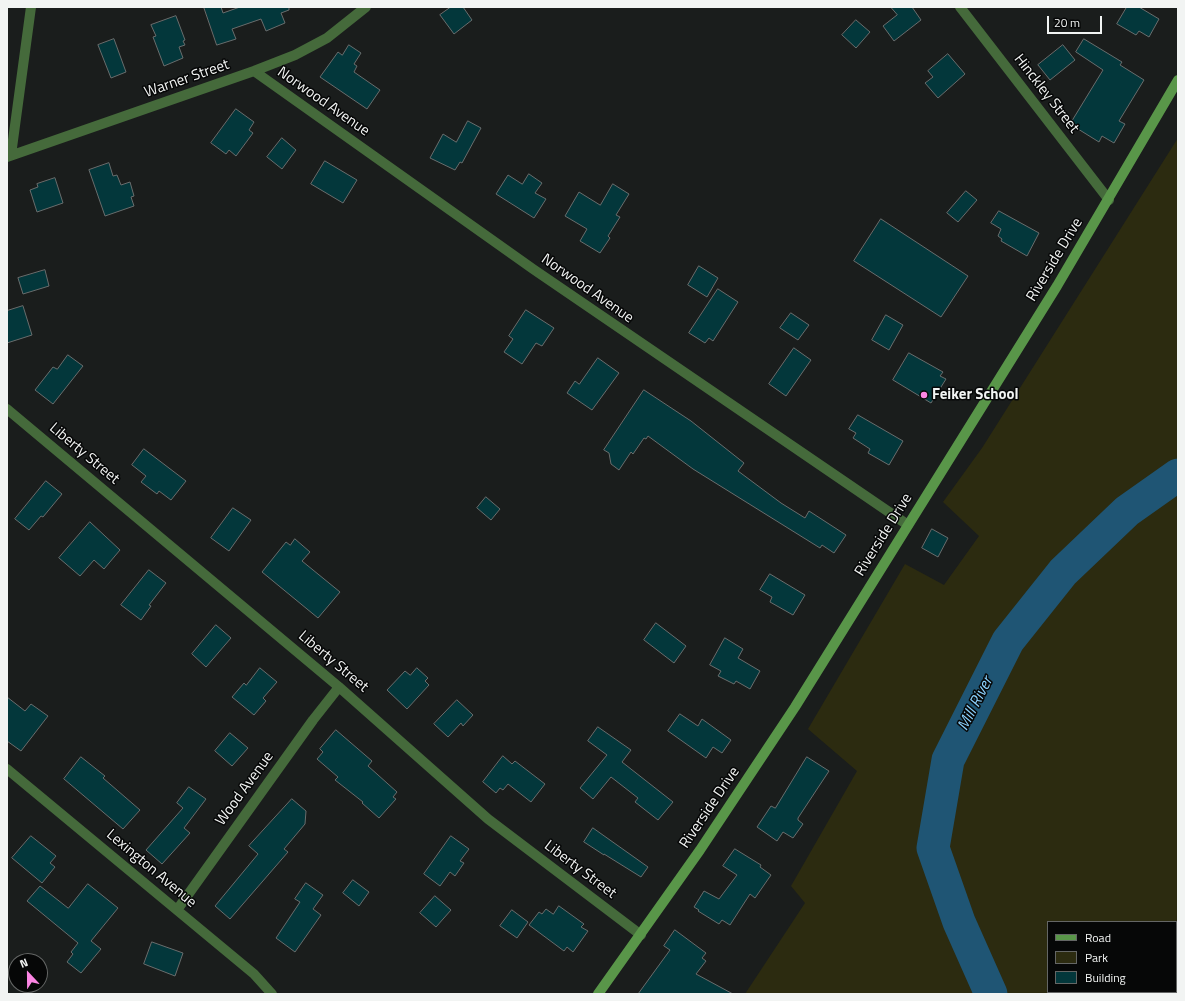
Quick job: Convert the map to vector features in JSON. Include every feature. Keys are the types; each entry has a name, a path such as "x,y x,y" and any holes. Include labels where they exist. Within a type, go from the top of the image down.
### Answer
{"street":[{"path":"9,156 31,7"},
{"name":"Warner Street","path":"9,156 254,71 295,55 314,45 366,7"},
{"name":"Hinckley Street","path":"960,7 1109,200"},
{"name":"Norwood Avenue","path":"254,71 559,288 908,525"},
{"name":"Riverside Drive","path":"598,994 700,850 795,707 1016,353 1109,200 1178,80"},
{"name":"Liberty Street","path":"7,409 340,687 488,820 641,935"},
{"name":"Wood Avenue","path":"177,910 313,720 340,687"},
{"name":"Lexington Avenue","path":"7,769 254,974 272,994"}],"green space":[{"path":"1178,138 1178,994 745,994 805,903 791,886 857,771 808,729 905,564 944,585 979,536 943,502 982,448"}],"building":[{"path":"204,7 221,7 223,13 240,7 289,7 289,10 281,13 285,23 266,31 261,19 232,29 236,39 217,45"},
{"path":"451,7 463,7 472,20 454,34 440,15"},
{"path":"891,7 912,7 921,20 894,41 883,26 897,15"},
{"path":"1127,7 1139,7 1159,19 1149,37 1139,31 1136,35 1117,24"},
{"path":"176,16 185,40 183,41 185,45 179,47 183,58 164,66 153,37 156,36 151,25"},
{"path":"856,20 870,32 856,48 842,35"},
{"path":"114,39 126,72 111,78 98,45"},
{"path":"1084,39 1122,62 1120,65 1144,80 1119,121 1125,124 1114,143 1102,136 1099,142 1070,124 1103,70 1076,52"},
{"path":"349,45 361,53 354,64 357,66 354,72 380,90 367,109 320,77 338,52 342,55"},
{"path":"1063,45 1075,60 1050,80 1038,65"},
{"path":"948,54 965,74 938,98 925,83 933,77 928,71"},
{"path":"236,109 254,122 249,130 253,133 236,156 229,150 226,154 211,143"},
{"path":"468,121 481,128 462,163 460,162 455,170 430,158 443,134 456,142"},
{"path":"282,138 296,150 282,169 267,157"},
{"path":"325,161 357,180 343,203 311,184"},
{"path":"109,163 113,176 117,175 121,185 130,182 134,196 131,197 134,206 105,216 89,170"},
{"path":"529,174 542,183 535,193 546,199 534,218 496,194 508,175 522,184"},
{"path":"55,178 63,203 37,212 30,190 38,187 37,184"},
{"path":"613,184 629,194 616,215 620,217 608,236 610,238 600,253 580,241 587,229 565,216 579,192 600,205"},
{"path":"966,191 977,200 958,222 947,213"},
{"path":"999,211 1039,233 1027,256 1001,241 1002,239 998,236 1001,229 991,223"},
{"path":"881,219 968,276 941,317 854,261"},
{"path":"699,266 718,278 707,297 688,285"},
{"path":"45,270 49,286 23,294 18,278"},
{"path":"718,289 738,302 713,341 709,338 705,343 689,333"},
{"path":"23,306 32,335 7,343 7,311"},
{"path":"526,310 554,328 542,346 536,343 522,364 504,352 513,339 509,336"},
{"path":"791,313 809,325 798,340 780,328"},
{"path":"886,315 903,325 889,350 872,340"},
{"path":"794,348 811,360 786,396 769,384"},
{"path":"909,353 943,372 940,376 946,379 931,403 893,380"},
{"path":"68,355 83,366 53,404 35,390 53,367 57,369"},
{"path":"598,358 619,373 592,410 567,393 575,381 579,384"},
{"path":"644,390 691,421 744,463 738,471 781,503 805,518 809,511 846,535 834,553 822,545 820,548 693,469 648,436 646,439 644,438 633,454 631,452 619,470 611,464 609,453 604,450"},
{"path":"858,415 903,441 889,465 868,453 870,449 853,438 856,433 849,429"},
{"path":"144,449 186,481 171,500 159,491 157,494 141,482 146,476 132,465"},
{"path":"46,481 62,494 43,517 41,516 29,530 15,519"},
{"path":"486,497 500,509 491,520 477,508"},
{"path":"233,508 251,520 229,551 211,538"},
{"path":"90,522 120,550 104,569 94,560 80,576 59,558"},
{"path":"932,529 948,538 938,557 922,548"},
{"path":"295,539 310,552 302,561 340,592 318,618 262,572 286,542 290,545"},
{"path":"149,570 166,583 149,605 151,606 141,620 121,605"},
{"path":"770,574 805,595 793,615 770,602 772,597 760,590"},
{"path":"656,623 686,646 674,663 644,640"},
{"path":"216,625 231,638 206,667 192,654"},
{"path":"725,638 743,649 738,658 760,671 750,689 736,681 734,684 718,676 721,671 710,665"},
{"path":"260,668 277,682 263,698 266,701 254,715 232,697 244,683 246,685"},
{"path":"417,668 428,678 425,681 429,685 407,709 387,690 405,671 410,675"},
{"path":"7,697 25,711 31,704 48,716 21,751 7,741"},
{"path":"457,700 473,715 463,726 461,723 448,737 434,724"},
{"path":"680,714 698,726 702,719 731,740 722,753 713,747 706,758 668,731"},
{"path":"598,727 631,750 622,762 673,802 658,820 635,802 638,798 611,777 593,799 580,788 607,755 588,741"},
{"path":"336,730 372,761 368,766 397,792 393,797 396,799 379,818 362,803 363,802 335,780 338,777 317,759 323,752 320,749"},
{"path":"230,733 248,748 232,766 215,751"},
{"path":"503,756 512,764 515,761 545,784 531,802 508,784 503,790 500,788 496,793 483,782"},
{"path":"81,757 105,776 103,778 140,810 123,829 64,779"},
{"path":"807,757 829,771 798,818 798,820 803,824 793,838 783,832 777,841 757,827 771,806 775,808"},
{"path":"189,787 206,799 184,828 190,833 162,864 146,850 183,808 177,803"},
{"path":"292,799 306,811 305,824 284,849 288,852 230,919 215,906 258,854 249,846"},
{"path":"593,828 648,867 641,877 584,842"},
{"path":"31,836 56,856 50,863 55,867 42,883 12,858"},
{"path":"451,836 469,849 460,861 464,863 455,876 450,872 440,886 424,874"},
{"path":"735,849 761,865 760,867 771,875 755,898 750,894 730,925 722,920 719,924 694,907 704,891 719,899 737,875 723,866"},
{"path":"353,880 369,892 359,906 343,893"},
{"path":"306,883 323,895 313,909 321,915 295,952 276,938 300,902 295,899"},
{"path":"88,884 118,908 91,941 101,949 81,973 67,962 73,954 71,952 78,943 27,901 40,886 68,908"},
{"path":"435,896 451,910 436,927 420,913"},
{"path":"559,906 584,924 581,927 588,931 573,952 567,947 564,951 529,925 539,912 542,914 546,909 553,914"},
{"path":"512,910 528,922 517,938 500,926"},
{"path":"675,930 706,953 702,958 706,961 696,974 733,994 638,994 670,950 664,946"},
{"path":"152,942 183,953 175,976 144,964"}],"waterway":[{"name":"Mill River","path":"991,994 959,922 933,848 948,760 1008,641 1063,572 1127,511 1178,475"}],"place":[{"name":"Feiker School","path":"924,395"}]}
